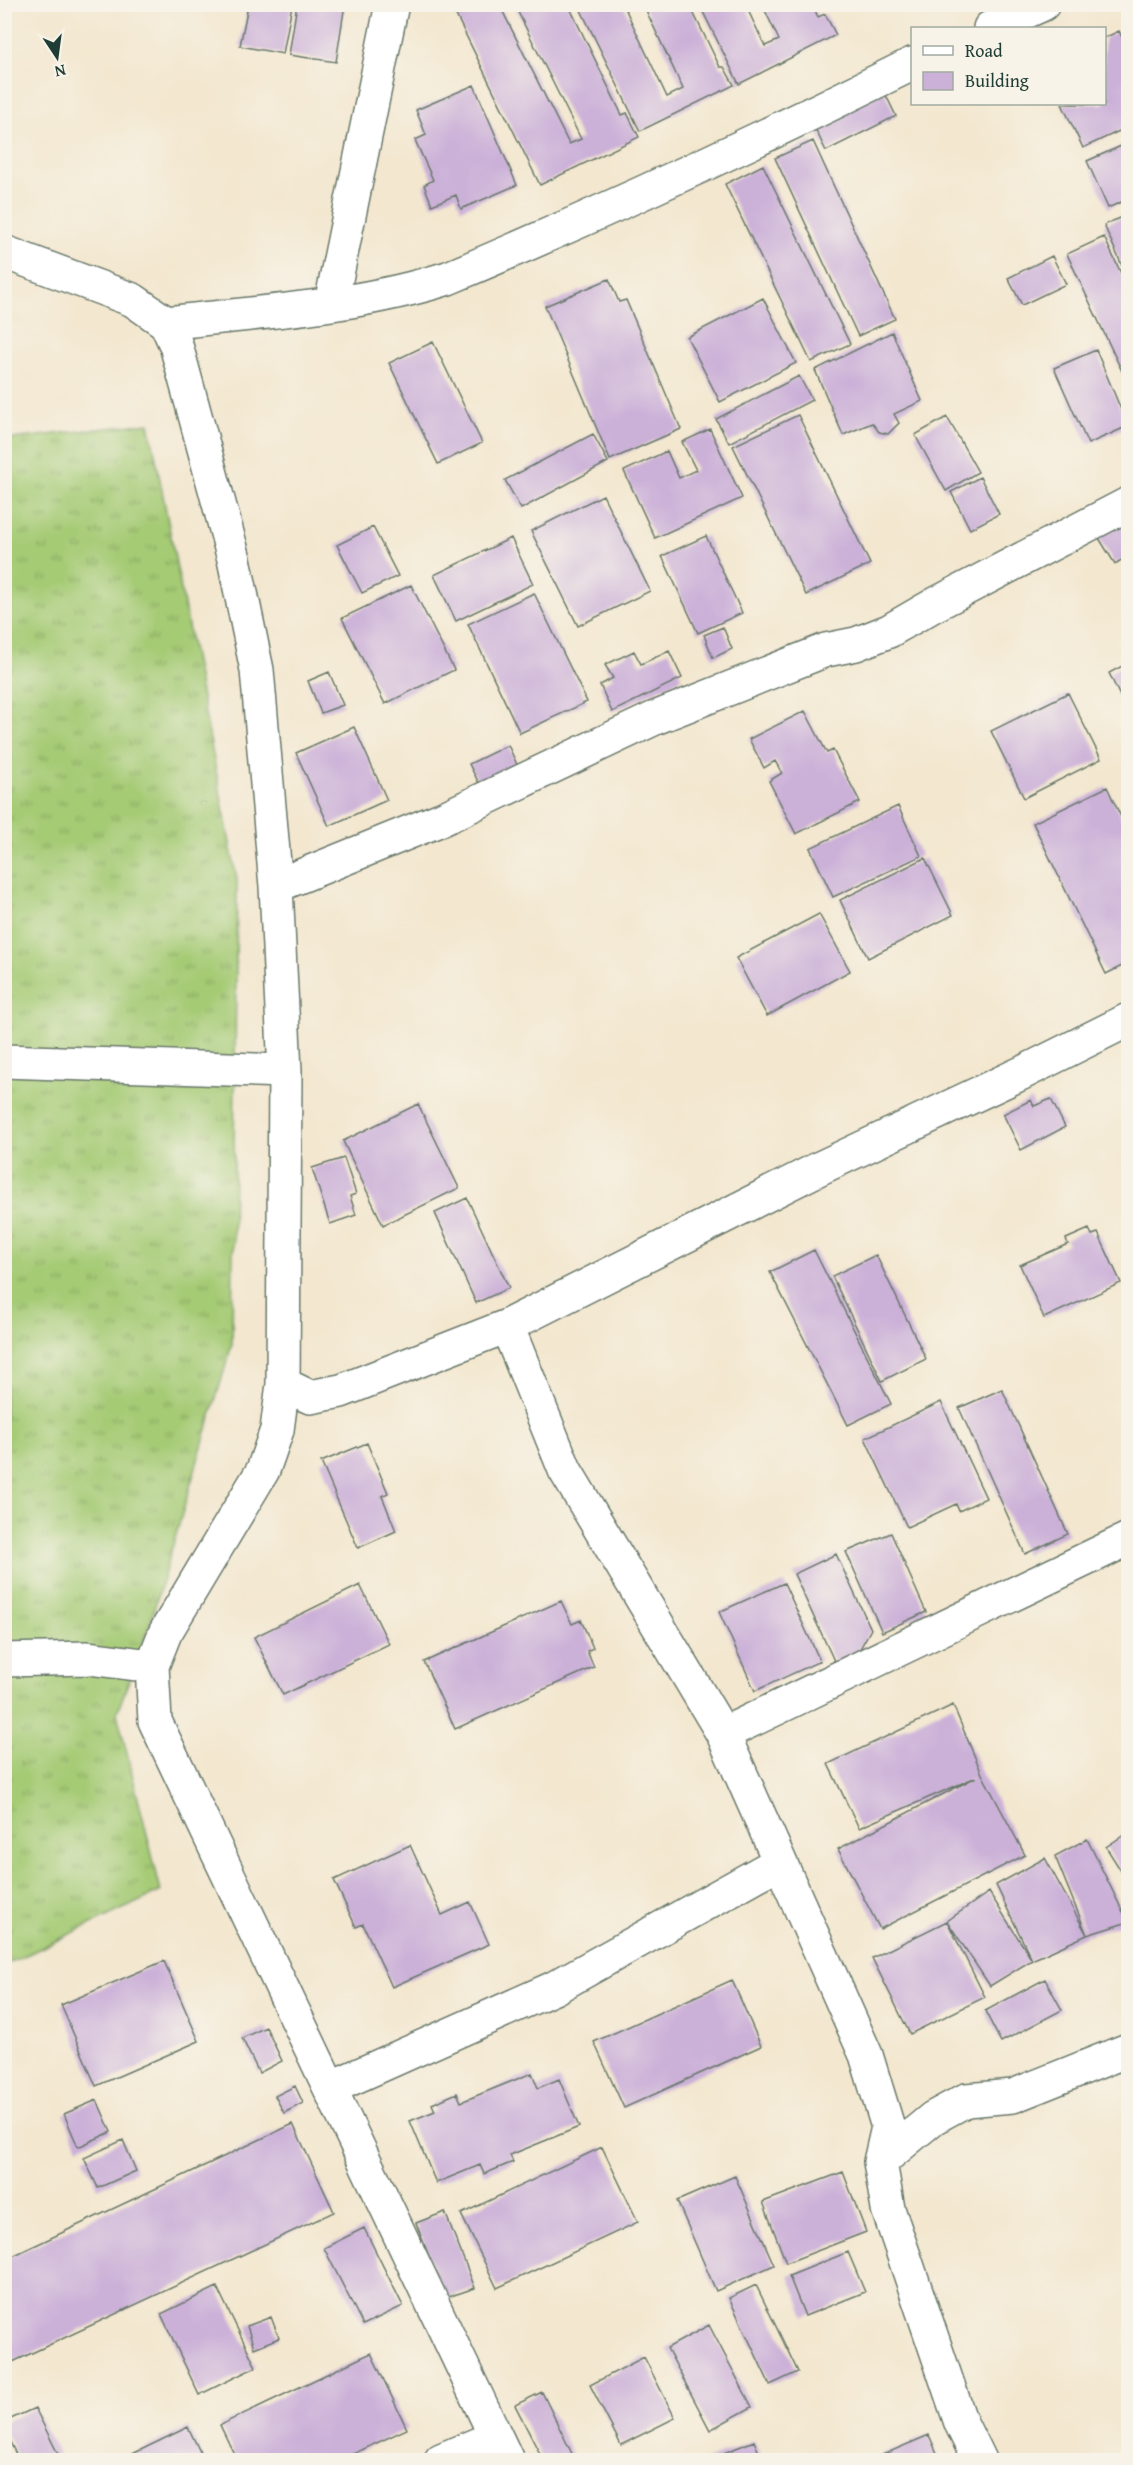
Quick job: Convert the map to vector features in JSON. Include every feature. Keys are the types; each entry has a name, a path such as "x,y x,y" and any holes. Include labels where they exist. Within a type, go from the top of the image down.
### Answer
{"street":[{"path":"331,304 392,4"},
{"path":"992,27 1043,4"},
{"path":"166,323 376,297 448,279 630,199 911,64"},
{"path":"4,252 133,300 166,323 176,345 234,558 256,670 276,886 285,1071 283,1384 277,1430 263,1470 165,1633 152,1666 155,1721 501,2449 441,2460"},
{"path":"276,886 444,818 655,718 826,650 856,644 889,631 934,605 1128,504"},
{"path":"283,1384 310,1396 341,1391 507,1326 820,1168 1022,1073 1128,1020"},
{"path":"4,1061 285,1071"},
{"path":"507,1326 566,1470 723,1734 778,1863 866,2055 888,2127 880,2162 888,2209 961,2423 980,2460"},
{"path":"723,1734 1128,1539"},
{"path":"4,1660 88,1658 152,1666"},
{"path":"330,2088 554,1988 778,1863"},
{"path":"880,2162 933,2118 966,2100 1013,2096 1128,2050"}],"green space":[{"path":"149,423 237,880 232,1344 150,1623 117,1713 161,1891 5,1965 4,440"}],"building":[{"path":"297,4 345,4 336,62 289,55"},
{"path":"466,4 499,4 569,144 581,139 514,4 568,4 622,115 627,113 639,137 540,185 454,11"},
{"path":"578,4 623,4 667,97 683,89 643,4 689,4 720,67 724,67 734,85 640,131"},
{"path":"699,4 745,4 765,46 779,40 762,4 812,4 818,17 825,14 836,35 739,84"},
{"path":"248,5 292,5 283,54 240,46"},
{"path":"1119,31 1128,50 1128,127 1083,148 1062,105 1106,105 1106,37"},
{"path":"474,85 517,185 461,209 456,195 432,205 424,185 433,180 415,140 426,135 416,110"},
{"path":"882,87 896,116 826,151 812,122"},
{"path":"813,141 895,319 858,336 775,158"},
{"path":"1128,143 1128,199 1108,208 1087,161"},
{"path":"763,165 850,344 811,362 725,184"},
{"path":"1128,214 1128,279 1104,225"},
{"path":"1104,237 1128,288 1128,384 1067,254"},
{"path":"1052,256 1066,284 1022,305 1008,278"},
{"path":"609,279 619,302 626,300 681,429 610,460 545,306"},
{"path":"763,298 796,363 720,402 687,337"},
{"path":"892,332 922,401 894,414 899,423 888,434 879,432 872,423 843,435 815,370"},
{"path":"433,342 482,443 438,464 389,363"},
{"path":"1096,350 1128,426 1088,444 1054,368"},
{"path":"799,376 812,400 729,443 716,419"},
{"path":"798,415 870,564 806,595 733,446"},
{"path":"947,417 978,472 946,491 915,435"},
{"path":"710,429 742,498 655,538 624,471 667,451 679,478 696,470 682,442"},
{"path":"593,434 608,462 521,509 505,480"},
{"path":"980,477 999,514 970,529 951,492"},
{"path":"603,495 650,591 578,626 531,531"},
{"path":"1117,516 1128,534 1128,556 1115,564 1094,530"},
{"path":"373,527 398,576 362,593 337,545"},
{"path":"706,536 742,613 698,633 662,556"},
{"path":"511,538 533,584 456,621 434,575"},
{"path":"411,585 454,670 385,704 342,618"},
{"path":"534,593 587,702 520,733 468,624"},
{"path":"723,627 732,649 713,658 704,635"},
{"path":"634,651 641,664 669,651 682,678 612,712 600,685 613,678 605,665"},
{"path":"1128,663 1128,713 1109,673"},
{"path":"329,672 343,705 321,713 308,681"},
{"path":"1068,693 1101,759 1024,798 991,731"},
{"path":"805,711 827,753 833,750 860,802 796,834 769,781 782,773 775,761 764,768 749,739"},
{"path":"354,727 387,800 329,826 296,753"},
{"path":"508,745 518,767 480,785 469,764"},
{"path":"1107,787 1128,832 1128,963 1106,974 1033,823"},
{"path":"898,806 921,856 833,897 810,848"},
{"path":"925,858 953,915 868,958 840,900"},
{"path":"819,914 850,971 767,1016 736,958"},
{"path":"1051,1099 1065,1127 1021,1150 1003,1114 1031,1100 1034,1106"},
{"path":"418,1104 459,1188 383,1225 343,1141"},
{"path":"344,1158 356,1194 350,1196 356,1215 330,1224 312,1168"},
{"path":"467,1198 509,1288 476,1303 435,1213"},
{"path":"1089,1229 1092,1235 1098,1233 1121,1283 1044,1318 1020,1265 1068,1244 1066,1239"},
{"path":"814,1250 891,1404 848,1425 770,1272"},
{"path":"876,1255 926,1359 882,1381 832,1276"},
{"path":"1002,1389 1068,1534 1025,1554 959,1408"},
{"path":"941,1402 986,1498 959,1511 956,1504 907,1527 865,1438"},
{"path":"367,1443 388,1493 382,1496 396,1531 358,1548 321,1462"},
{"path":"891,1533 926,1612 882,1632 846,1552"},
{"path":"836,1554 871,1629 857,1654 836,1665 794,1574"},
{"path":"784,1583 820,1661 755,1691 719,1612"},
{"path":"360,1585 389,1644 283,1695 254,1637"},
{"path":"561,1601 572,1624 581,1620 593,1648 587,1651 594,1667 455,1729 424,1662"},
{"path":"953,1705 982,1774 1025,1855 880,1929 838,1849 976,1777 859,1828 828,1764"},
{"path":"1124,1835 1128,1842 1128,1882 1106,1847"},
{"path":"1087,1839 1128,1922 1087,1935 1055,1856"},
{"path":"410,1845 442,1915 470,1902 489,1944 392,1987 363,1924 356,1927 334,1880"},
{"path":"1045,1858 1087,1935 1032,1960 996,1885"},
{"path":"989,1892 1032,1960 990,1986 947,1921"},
{"path":"947,1921 985,1997 910,2034 872,1958"},
{"path":"164,1961 199,2041 96,2086 61,2005"},
{"path":"1045,1979 1062,2010 1001,2042 985,2011"},
{"path":"732,1980 761,2046 624,2108 594,2042"},
{"path":"266,2027 282,2061 259,2073 242,2038"},
{"path":"532,2073 538,2088 559,2079 579,2127 510,2155 513,2162 484,2174 480,2165 436,2183 410,2121 435,2111 432,2104 457,2093 461,2102"},
{"path":"295,2086 303,2103 284,2113 275,2096"},
{"path":"97,2100 111,2132 78,2147 64,2114"},
{"path":"293,2124 334,2212 4,2366 4,2260"},
{"path":"123,2140 136,2171 98,2188 84,2158"},
{"path":"602,2147 638,2222 497,2288 461,2214"},
{"path":"843,2172 866,2232 786,2263 763,2202"},
{"path":"735,2176 774,2265 716,2291 677,2201"},
{"path":"445,2212 475,2288 445,2298 416,2223"},
{"path":"364,2228 403,2306 363,2325 324,2248"},
{"path":"848,2252 865,2292 805,2316 789,2276"},
{"path":"756,2285 798,2372 770,2385 729,2298"},
{"path":"217,2287 256,2367 199,2395 161,2314"},
{"path":"271,2317 279,2338 254,2348 247,2326"},
{"path":"709,2325 752,2407 710,2430 667,2348"},
{"path":"371,2353 407,2429 340,2460 237,2460 220,2425"},
{"path":"644,2357 675,2418 621,2445 590,2385"},
{"path":"542,2392 575,2460 543,2460 515,2405"},
{"path":"35,2408 61,2460 19,2460 4,2430 4,2422"},
{"path":"188,2427 204,2460 120,2460"},
{"path":"929,2435 940,2460 885,2460 882,2455"},
{"path":"754,2441 762,2460 706,2460"}]}
